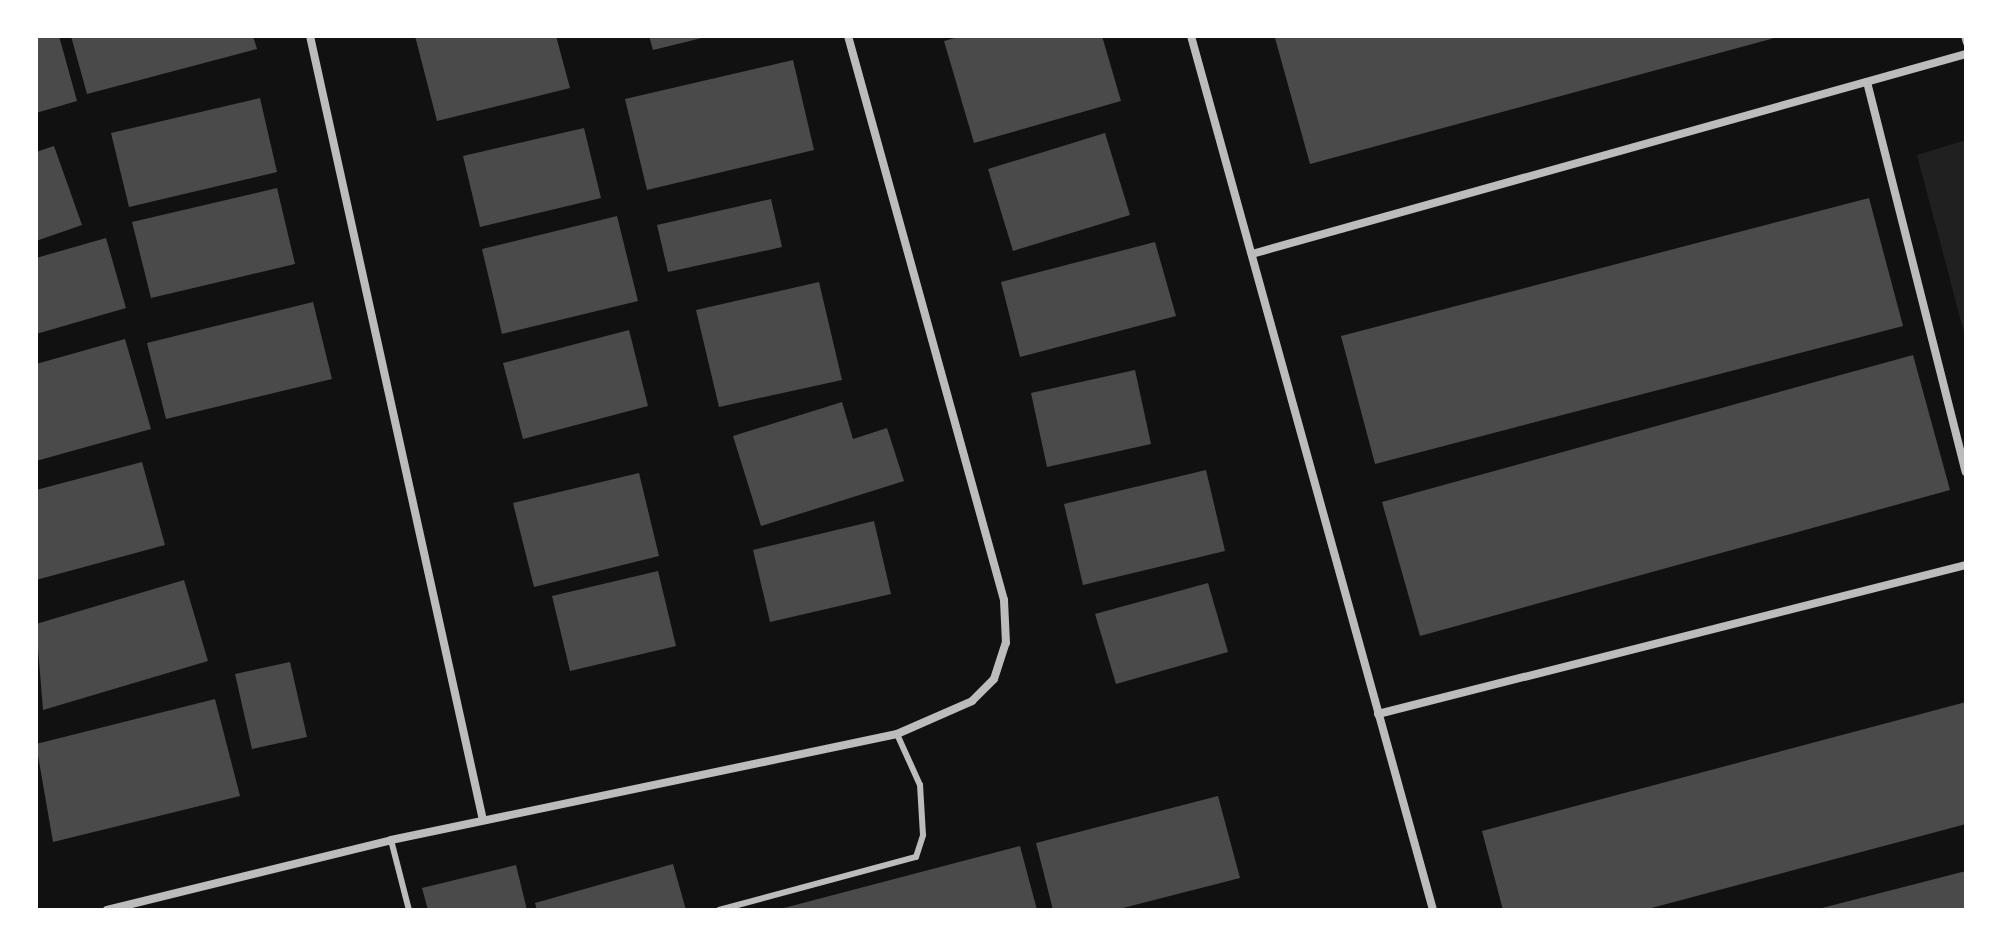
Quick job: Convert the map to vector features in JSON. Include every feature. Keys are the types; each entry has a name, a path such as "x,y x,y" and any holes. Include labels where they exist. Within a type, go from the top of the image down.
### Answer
{"street":[{"path":"310,36 483,820"},
{"path":"107,910 391,840 897,734 972,701 994,679 1006,643 1004,600 848,36"},
{"path":"1191,36 1433,910"},
{"path":"1252,254 1966,54"},
{"path":"1867,82 1966,472"},
{"path":"1378,714 1966,565"}],"lane":[{"path":"1964,36 1966,43"},
{"path":"719,910 916,857 923,835 920,785 897,734"},
{"path":"391,840 409,910"}],"shaded area":[{"path":"1966,140 1966,340 1917,155"}],"building":[{"path":"36,36 59,36 77,101 36,113"},
{"path":"71,36 253,36 257,49 87,94"},
{"path":"415,36 556,36 570,88 437,121"},
{"path":"649,36 706,36 706,37 653,50"},
{"path":"962,36 1102,36 1121,101 974,143 944,41"},
{"path":"1284,36 1782,36 1310,164 1275,38"},
{"path":"793,60 814,150 647,190 625,99"},
{"path":"260,98 277,172 129,207 111,133"},
{"path":"584,128 601,198 480,227 463,156"},
{"path":"1105,133 1130,215 1013,251 988,169"},
{"path":"54,146 82,225 36,241 36,152"},
{"path":"277,188 295,264 151,298 132,222"},
{"path":"1869,198 1903,326 1375,464 1341,336"},
{"path":"771,199 782,247 668,272 657,225"},
{"path":"617,216 638,301 502,334 482,249"},
{"path":"106,238 126,308 36,334 36,258"},
{"path":"1155,242 1176,316 1020,357 1001,282"},
{"path":"819,282 842,380 719,407 696,310"},
{"path":"313,302 332,379 166,419 147,343"},
{"path":"629,330 648,406 523,439 503,363"},
{"path":"125,339 151,429 36,461 36,364"},
{"path":"1913,355 1950,490 1420,636 1382,502"},
{"path":"1135,370 1151,444 1047,467 1031,393"},
{"path":"842,402 853,439 887,428 904,481 761,526 733,436"},
{"path":"142,462 165,545 36,580 36,490"},
{"path":"1206,470 1225,551 1083,585 1064,504"},
{"path":"639,473 659,556 534,587 513,503"},
{"path":"874,521 891,594 770,622 753,550"},
{"path":"658,571 676,646 570,671 552,596"},
{"path":"184,580 208,661 43,710 36,624"},
{"path":"1208,583 1228,652 1116,684 1095,614"},
{"path":"290,662 307,737 252,749 235,674"},
{"path":"215,699 240,796 53,842 36,744"},
{"path":"1966,702 1966,824 1644,910 1503,910 1482,831"},
{"path":"1218,796 1240,878 1115,910 1053,910 1036,843"},
{"path":"1020,846 1037,910 780,910 780,909"},
{"path":"673,864 686,910 537,910 535,903"},
{"path":"516,865 527,910 428,910 422,888"},
{"path":"1966,871 1966,910 1818,910 1818,909"}]}
